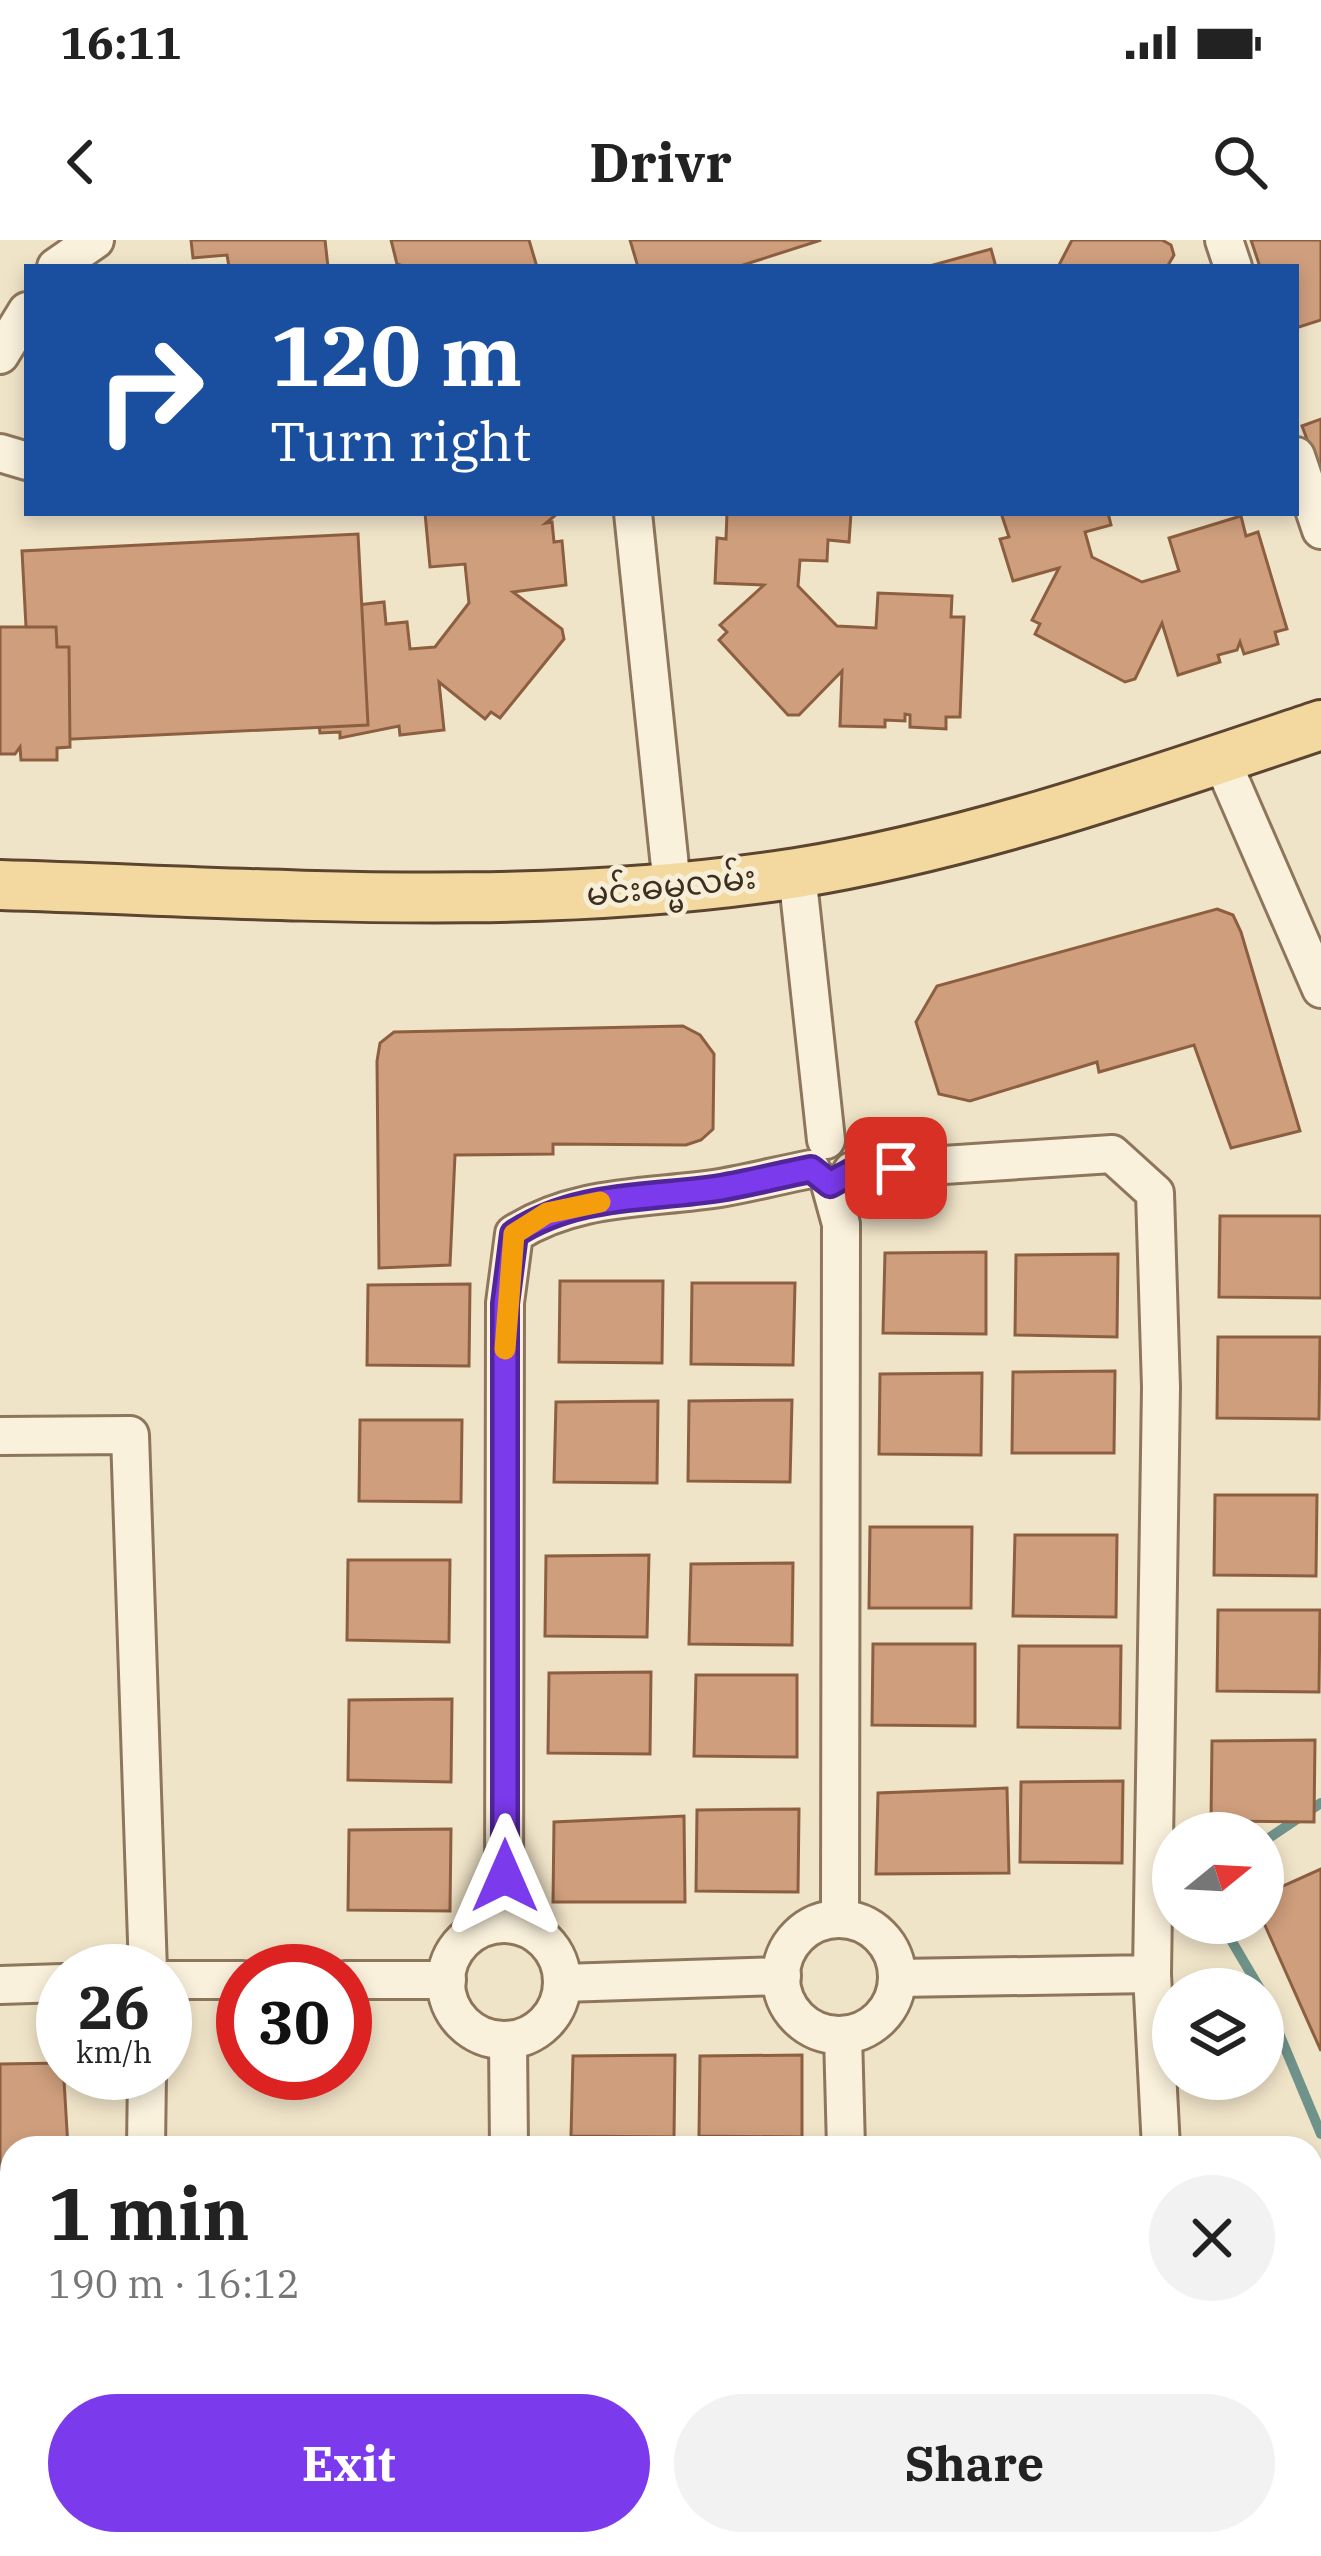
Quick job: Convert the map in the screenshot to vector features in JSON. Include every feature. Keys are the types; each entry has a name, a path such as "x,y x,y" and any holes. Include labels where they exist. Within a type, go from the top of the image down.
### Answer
{"main road":[{"name":"မင်းဓမ္မလမ်း","path":"0,886 511,900 797,873 914,847 1221,759 1321,724"}],"street":[{"path":"60,264 94,240"},
{"path":"0,355 24,316"},
{"path":"1299,465 1321,530"},
{"path":"633,516 672,886"},
{"path":"1221,759 1321,989"},
{"path":"797,873 830,1166 841,1224 839,1919"},
{"path":"504,1923 505,1304 514,1234 547,1213 581,1204 720,1188 830,1166 1112,1154 1155,1193 1161,1387 1152,1968"},
{"path":"0,1436 130,1435 147,1944"},
{"path":"839,1919 874,1930 895,1960 898,1978 886,2012 873,2025 843,2035 819,2032 802,2022 789,2006 782,1976 789,1948 802,1932 839,1919"},
{"path":"504,1923 523,1926 552,1948 562,1983 551,2017 538,2029 508,2040 466,2026 454,2011 447,1980 454,1952 467,1937 504,1923"},
{"path":"898,1978 1152,1973"},
{"path":"562,1983 782,1976"},
{"path":"372,1980 447,1980"},
{"path":"0,1985 36,1984"},
{"path":"843,2035 846,2136"},
{"path":"508,2040 509,2136"},
{"path":"146,2136 147,2100"},
{"path":"1159,2100 1160,2136"}],"building":[{"path":"191,240 325,240 328,264 228,264 227,255 193,258"},
{"path":"391,240 529,240 536,264 397,264"},
{"path":"630,240 821,240 746,264 637,264"},
{"path":"1072,240 1162,240 1171,245 1174,255 1169,264 1060,264"},
{"path":"1251,240 1321,240 1321,320 1299,327 1299,264 1259,264"},
{"path":"991,249 995,264 937,264"},
{"path":"1321,419 1321,477 1302,426"},
{"path":"425,516 554,516 546,523 552,522 554,542 562,541 566,585 513,592 562,629 564,639 500,718 491,712 485,719 439,682 444,730 400,735 399,726 340,738 340,732 320,733 310,640 316,639 313,610 384,602 386,624 407,622 410,649 435,647 469,603 465,564 430,567"},
{"path":"727,516 851,516 849,542 828,540 827,561 800,560 798,586 837,626 876,628 878,593 952,596 951,617 964,617 960,717 946,717 946,729 910,727 910,715 905,714 905,721 885,720 885,727 840,726 842,671 799,715 788,715 719,640 727,632 720,625 764,585 715,583 717,538 726,539"},
{"path":"1002,516 1109,516 1111,525 1085,532 1092,557 1142,582 1179,571 1169,538 1241,516 1246,536 1258,532 1287,629 1275,632 1278,644 1244,654 1240,642 1237,650 1218,655 1220,662 1178,675 1162,623 1135,679 1125,682 1035,634 1040,624 1032,620 1059,568 1013,581 1000,539 1009,537"},
{"path":"358,534 368,725 32,741 22,551"},
{"path":"0,627 56,627 57,647 69,647 70,747 57,748 57,760 21,760 20,747 15,754 0,754"},
{"path":"1217,909 1233,915 1241,932 1300,1131 1231,1148 1194,1045 1099,1072 1097,1062 970,1101 939,1094 916,1022 937,986"},
{"path":"683,1026 700,1035 714,1054 713,1129 701,1140 686,1145 553,1144 553,1154 455,1155 450,1265 379,1268 380,1043 394,1032"},
{"path":"1220,1216 1321,1216 1321,1298 1219,1297"},
{"path":"986,1252 986,1334 883,1333 885,1253"},
{"path":"1118,1254 1117,1337 1015,1335 1016,1255"},
{"path":"560,1281 663,1281 662,1363 559,1362"},
{"path":"692,1283 795,1283 793,1365 691,1364"},
{"path":"470,1284 469,1366 367,1365 368,1285"},
{"path":"1218,1337 1320,1337 1319,1419 1217,1418"},
{"path":"1115,1371 1114,1453 1012,1453 1013,1372"},
{"path":"982,1373 981,1455 879,1454 880,1374"},
{"path":"792,1400 790,1482 688,1481 689,1401"},
{"path":"658,1401 657,1483 554,1482 556,1402"},
{"path":"360,1420 462,1420 461,1502 359,1501"},
{"path":"1215,1495 1317,1495 1316,1576 1214,1575"},
{"path":"870,1527 972,1527 971,1608 869,1608"},
{"path":"1015,1535 1117,1535 1116,1617 1013,1616"},
{"path":"649,1555 647,1637 545,1636 546,1556"},
{"path":"348,1560 450,1560 449,1642 347,1640"},
{"path":"793,1563 792,1645 689,1644 691,1564"},
{"path":"1218,1610 1320,1610 1319,1692 1217,1691"},
{"path":"873,1644 975,1644 975,1726 872,1725"},
{"path":"1019,1646 1121,1646 1120,1728 1018,1727"},
{"path":"651,1672 650,1754 548,1753 549,1673"},
{"path":"696,1675 797,1675 797,1757 694,1756"},
{"path":"452,1699 451,1782 348,1780 349,1700"},
{"path":"1315,1740 1314,1822 1284,1822 1284,1812 1211,1812 1212,1741"},
{"path":"1123,1781 1122,1863 1020,1862 1021,1782"},
{"path":"1007,1788 1009,1873 876,1874 878,1793"},
{"path":"799,1809 798,1892 696,1891 697,1810"},
{"path":"684,1816 685,1902 553,1902 554,1822"},
{"path":"451,1829 450,1911 348,1910 349,1830"},
{"path":"1321,1869 1321,2051 1273,1944 1284,1944 1284,1886"},
{"path":"675,2055 674,2136 571,2136 573,2056"},
{"path":"802,2055 802,2136 699,2136 700,2056"},
{"path":"36,2063 36,2100 65,2100 67,2136 0,2136 0,2064"}],"waterway":[{"path":"1284,1828 1321,1803"},
{"path":"1233,1944 1248,1968"},
{"path":"1284,2045 1321,2134"}],"slow traffic":[{"path":"505,1349 514,1234 547,1213 600,1202"}],"route":[{"path":"505,1876 505,1304 514,1234 547,1213 581,1204 720,1188 811,1169 818,1180 836,1184 852,1172 896,1168"}]}
